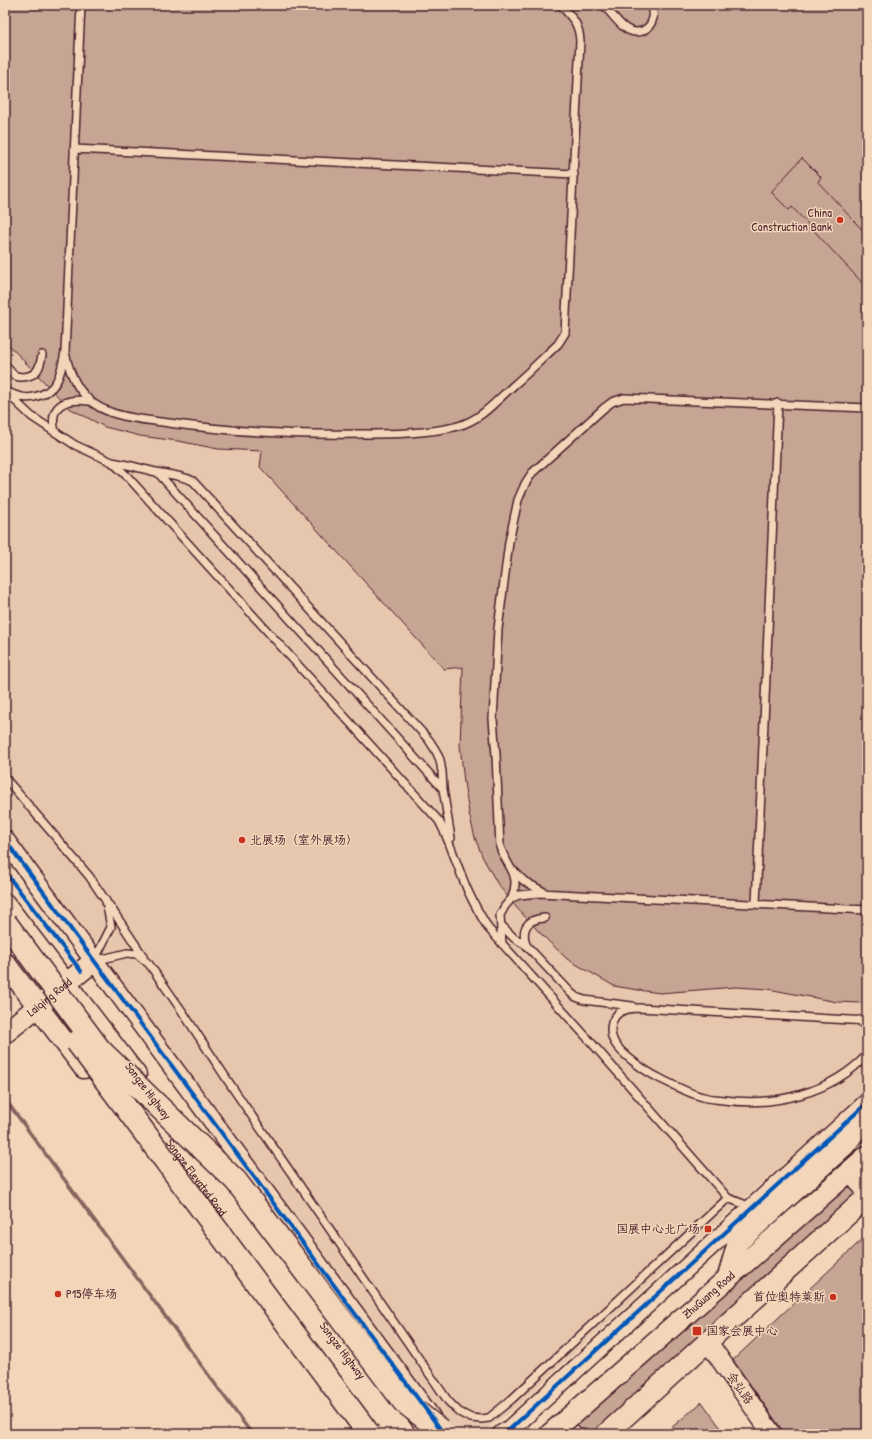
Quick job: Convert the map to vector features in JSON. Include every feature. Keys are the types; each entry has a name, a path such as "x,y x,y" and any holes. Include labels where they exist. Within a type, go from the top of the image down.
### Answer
{"highway":[{"name":"Songze Elevated Road","path":"5,922 387,1434"},
{"name":"Songze Elevated Road","path":"5,945 369,1434"},
{"path":"100,1050 236,1180 404,1402 442,1432"}],"main road":[{"name":"Songze Highway","path":"5,904 405,1434"},
{"name":"Laiqing Road","path":"5,1033 94,961"},
{"path":"5,963 356,1434"},
{"path":"726,1280 738,1242 845,1145 867,1116"},
{"name":"ZhuGuang Road","path":"550,1434 867,1156"},
{"path":"606,1434 867,1197"}],"street":[{"path":"5,840 442,1432"},
{"path":"502,1434 509,1430 867,1103"},
{"path":"849,1172 867,1192"},
{"name":"会弘路","path":"708,1342 772,1434"}],"lane":[{"path":"81,5 65,352 67,364 75,383 89,401 109,412 130,417 189,426 242,431 310,434 380,434 459,426 479,417 558,344 565,333 580,35 574,19 561,5"},
{"path":"604,5 625,28 633,31 643,30 648,28 651,24 654,15 651,5"},
{"path":"74,149 574,174"},
{"path":"5,390 17,396 28,399 42,396 52,389 58,378 65,352"},
{"path":"5,365 13,374 19,377 29,376 37,371 42,355"},
{"path":"5,390 31,416 75,445 112,462 158,473 184,476 194,480 429,740 440,760 448,827 455,859"},
{"path":"502,944 502,926 500,915 512,898 516,888 516,879 500,847 493,719 498,629 503,586 509,542 518,500 524,484 532,473 604,408 612,402 624,398 867,408"},
{"path":"55,432 52,422 55,413 61,405 70,400 89,401"},
{"path":"756,904 778,434 778,404"},
{"path":"112,462 127,476 427,807 445,832 476,907 488,928 728,1198 753,1208"},
{"path":"158,473 443,789"},
{"path":"5,778 89,876 448,1401 459,1412 471,1418 488,1418 512,1399 728,1198"},
{"path":"512,870 524,881 544,892 556,894"},
{"path":"512,898 524,894 556,894 867,910"},
{"path":"94,961 111,927 106,901"},
{"path":"526,945 524,937 525,928 529,922 536,918 545,918"},
{"path":"502,926 514,938 526,945 576,998 640,1008 867,1021"},
{"path":"94,961 127,953 137,954 149,964"},
{"path":"640,1008 624,1010 617,1014 611,1024 610,1031 614,1042 626,1055 644,1070 673,1085 704,1098 766,1102 801,1095 846,1073 867,1056"},
{"path":"859,1020 867,1028"}],"shaded area":[{"path":"5,5 867,5 867,1090 685,1251 520,1404 487,1429 469,1433 442,1423 72,914 5,825"}],"building":[{"path":"5,5 867,5 867,1002 837,1002 768,989 736,987 660,993 638,990 614,986 567,959 516,907 497,883 483,858 475,838 464,782 460,745 463,667 444,669 260,467 262,451 218,449 178,441 140,436 105,427 69,408 5,341"},
{"path":"802,158 821,177 818,182 867,235 867,288 792,207 789,210 771,192"},
{"path":"867,1122 867,1189 625,1431 627,1434 586,1434 570,1418 595,1401"},
{"name":"首位奥特莱斯","path":"867,1235 867,1434 785,1434 733,1360"},
{"path":"702,1402 725,1434 664,1434"}],"waterway":[{"path":"5,1099 252,1434"}],"cycle path":[{"path":"5,840 444,1434"},
{"path":"5,872 81,971"},
{"path":"502,1434 509,1430 867,1103"}],"place":[{"name":"China Construction Bank","path":"840,220"},
{"name":"北展场（室外展场）","path":"242,840"},
{"name":"国展中心北广场","path":"708,1229"},
{"name":"P15停车场","path":"58,1294"},
{"name":"首位奥特莱斯","path":"833,1297"},
{"name":"国家会展中心","path":"697,1331"}]}
